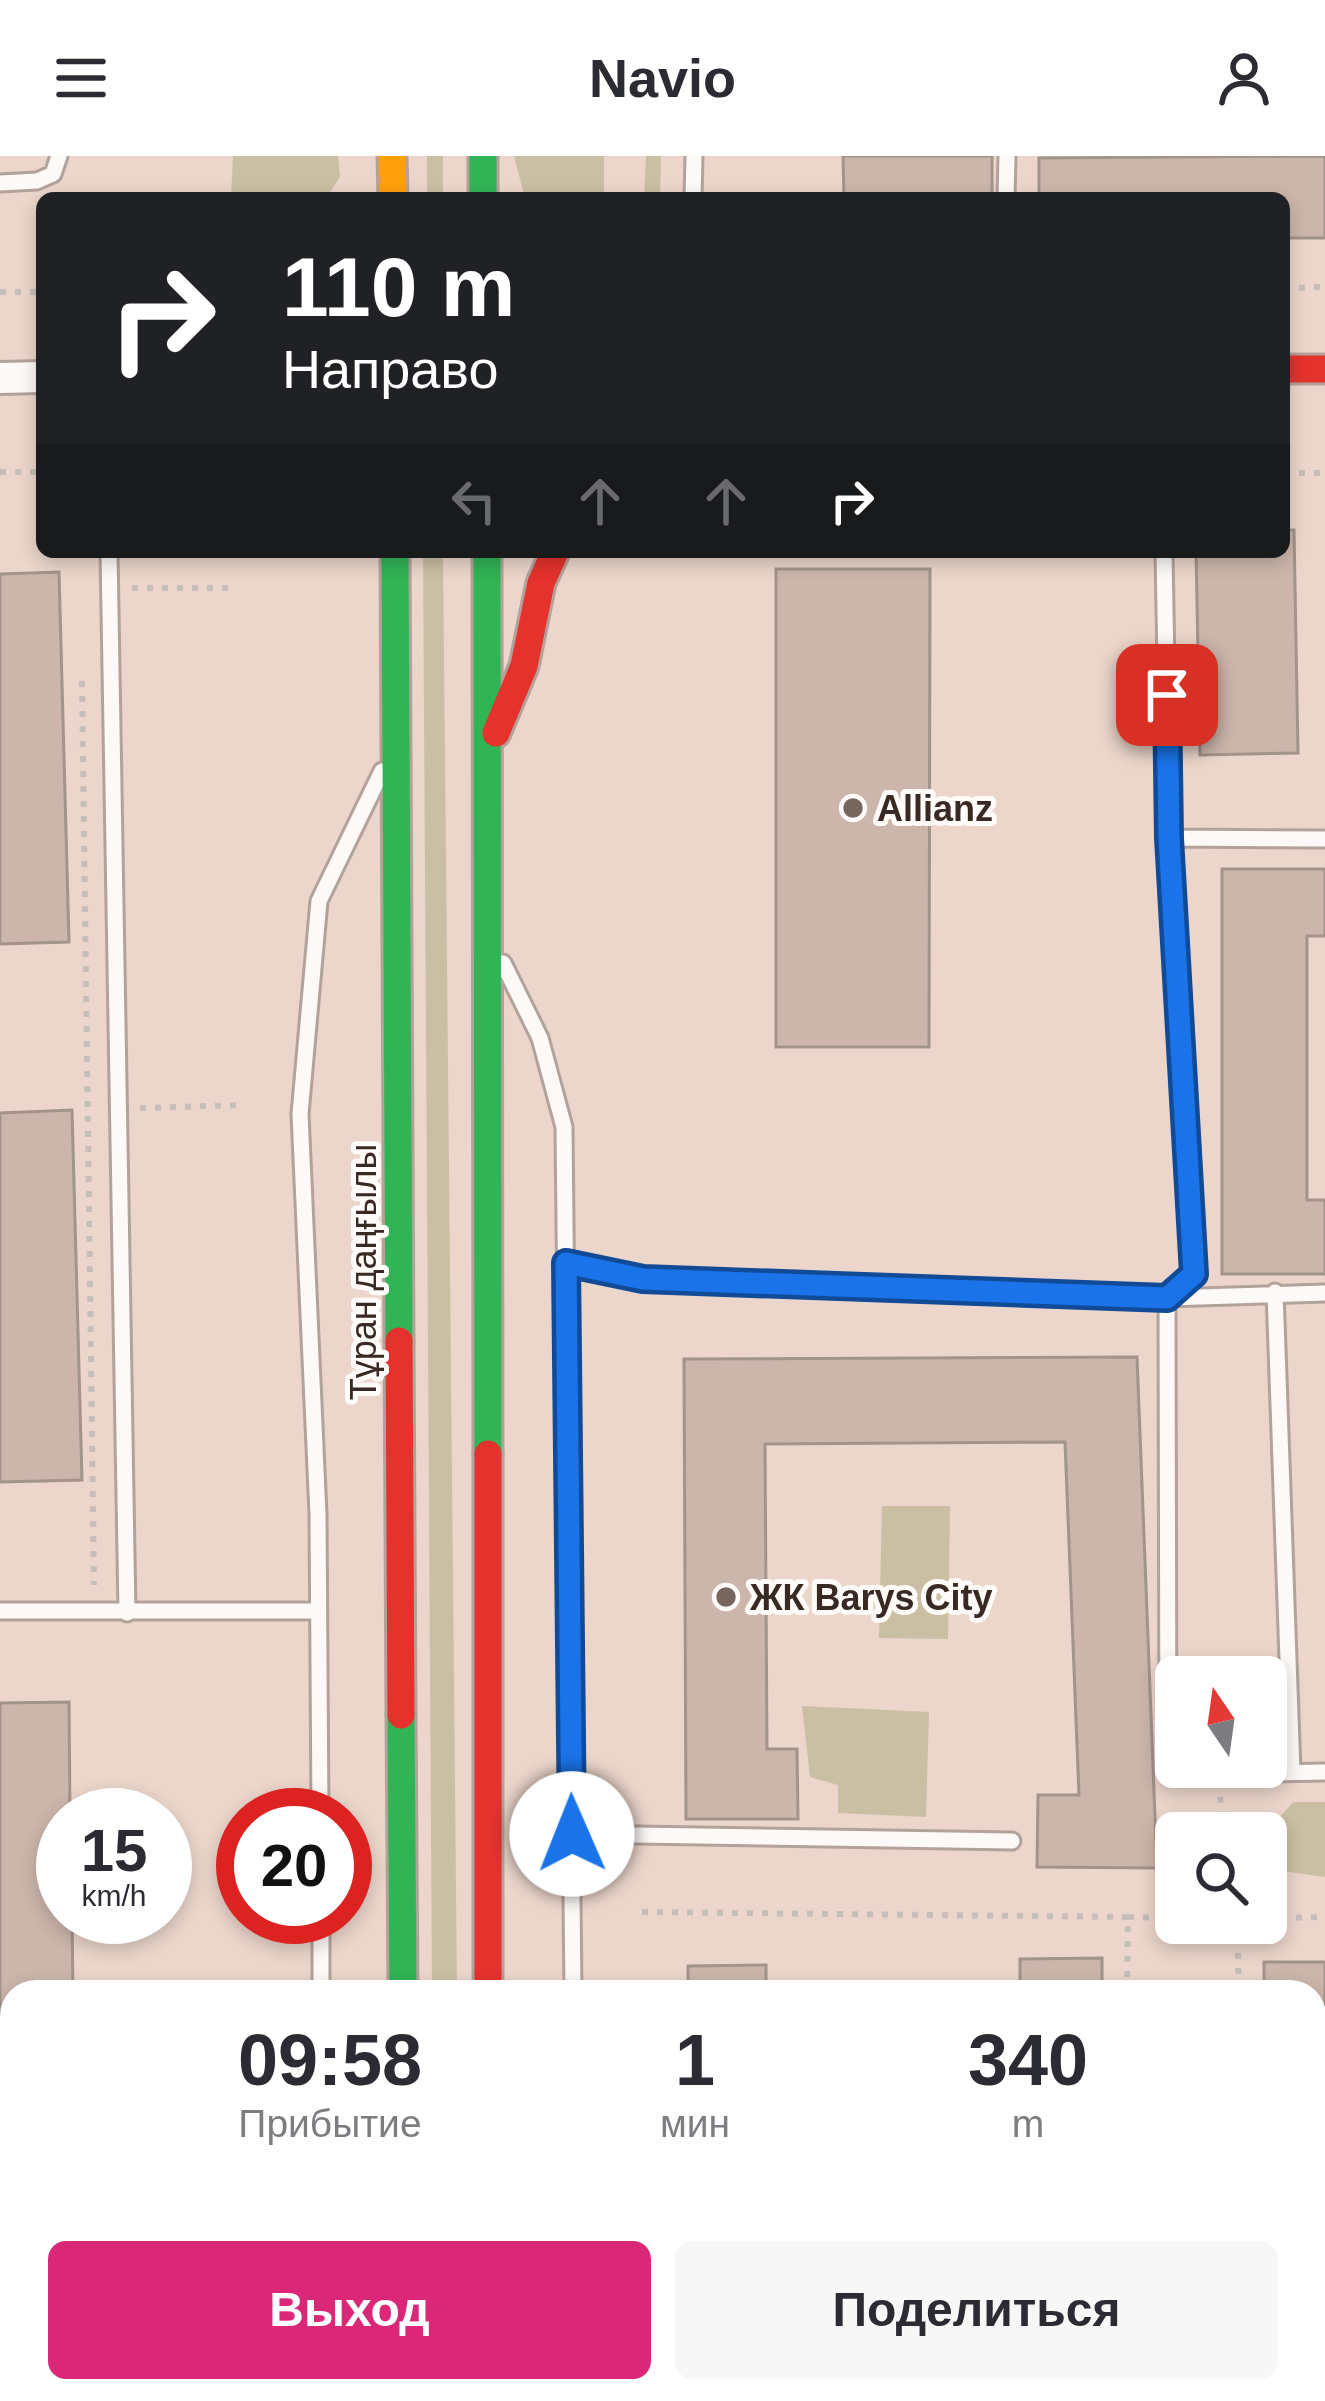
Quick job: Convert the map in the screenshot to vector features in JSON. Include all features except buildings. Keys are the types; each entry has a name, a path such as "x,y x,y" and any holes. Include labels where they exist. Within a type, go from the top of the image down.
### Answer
{"main road":[{"path":"391,192 392,156"},
{"path":"1290,369 1325,369"},
{"path":"367,558 396,604"},
{"name":"Тұран даңғылы","path":"395,558 403,1980"},
{"path":"487,558 488,1980"},
{"path":"488,753 524,666 541,583 551,558"}],"street":[{"path":"0,378 36,377"}],"lane":[{"path":"0,183 38,182 53,174 59,156"},
{"path":"693,192 694,156"},
{"path":"1006,192 1007,156"},
{"path":"109,558 127,1613"},
{"path":"1164,558 1169,838 1194,1274 1167,1298 1168,1656"},
{"path":"320,1788 300,1114 319,901 396,741"},
{"path":"1169,838 1325,839"},
{"path":"489,934 540,1038 564,1127 573,1980"},
{"path":"566,1263 643,1279 1167,1298 1325,1293"},
{"path":"1275,1292 1292,1772"},
{"path":"0,1611 318,1611"},
{"path":"1287,1772 1325,1772"},
{"path":"572,1834 1012,1841"},
{"path":"320,1944 321,1980"}],"path":[{"path":"1290,288 1325,287"},
{"path":"0,292 36,292"},
{"path":"0,472 36,472"},
{"path":"1290,473 1325,473"},
{"path":"110,589 237,588"},
{"path":"82,661 94,1613"},
{"path":"88,1109 243,1105"},
{"path":"642,1912 1155,1918"},
{"path":"1127,1980 1128,1917"},
{"path":"1287,1918 1325,1917"},
{"path":"1238,1944 1239,1980"}],"shaded area":[{"path":"233,156 338,156 340,177 330,192 231,192"},
{"path":"427,156 443,156 443,192 427,192"},
{"path":"514,156 604,156 604,192 523,192"},
{"path":"646,156 661,156 660,192 644,192"},
{"path":"423,558 443,558 457,1980 432,1980"},
{"path":"882,1506 950,1506 948,1639 879,1638"},
{"path":"802,1706 929,1712 926,1817 838,1813 838,1785 810,1777"},
{"path":"1293,1802 1325,1802 1325,1877 1287,1872 1284,1812"}],"traffic: fast":[{"path":"483,156 483,192"},
{"path":"395,558 399,1341"},
{"path":"487,558 488,1454"},
{"path":"401,1715 403,1980"}],"traffic: slow":[{"path":"392,156 393,192"}],"traffic: jam":[{"path":"1290,369 1325,369"},
{"path":"496,733 524,666 541,583 552,558"},
{"path":"399,1341 401,1715"},
{"path":"488,1454 488,1980"}],"place":[{"name":"Allianz","path":"853,808"},
{"name":"ЖК Barys City","path":"726,1597"}],"route":[{"path":"572,1834 566,1263 643,1279 1167,1298 1194,1274 1169,838 1167,695"}]}
